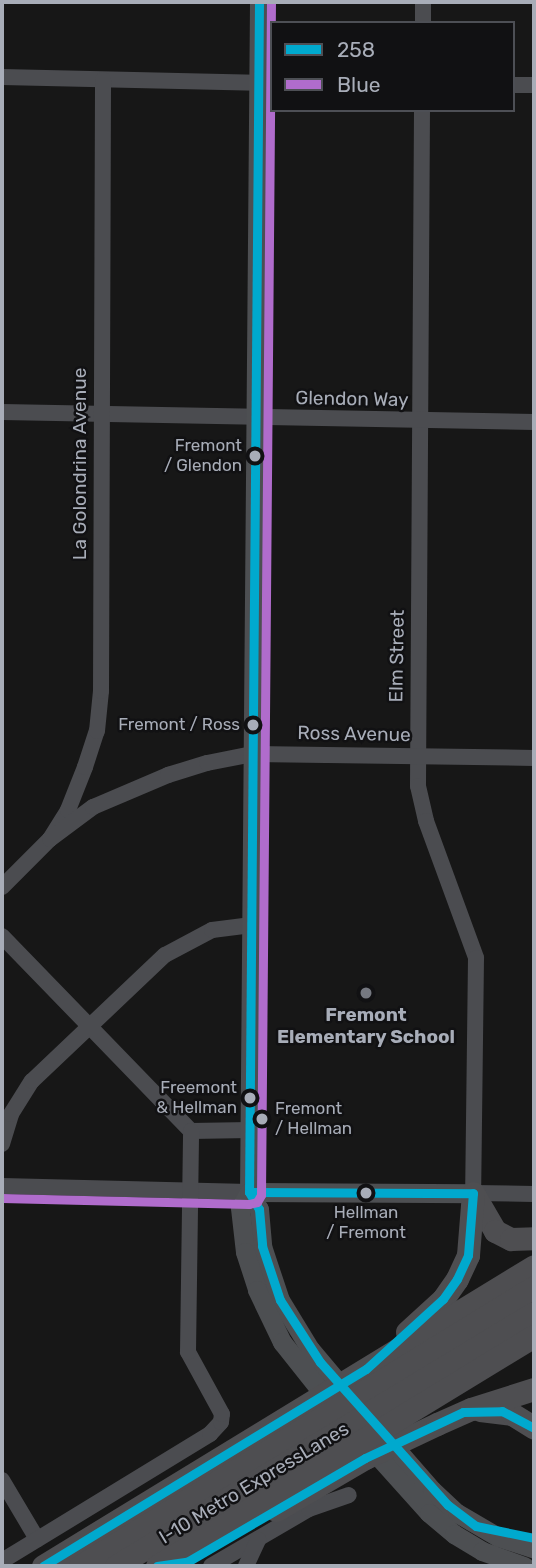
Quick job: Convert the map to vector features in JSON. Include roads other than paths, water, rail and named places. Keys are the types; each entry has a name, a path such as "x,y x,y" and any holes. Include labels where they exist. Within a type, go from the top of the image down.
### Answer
{"highway":[{"path":"473,1193 495,1231 511,1239 534,1238"},
{"path":"359,1380 443,1299 457,1279 468,1255 473,1193"},
{"path":"359,1380 534,1266"},
{"name":"I-10 Metro ExpressLanes","path":"116,1566 340,1429 359,1380 534,1287"},
{"name":"I-10 Metro ExpressLanes","path":"80,1566 181,1504 340,1429 391,1424 510,1328 534,1313"},
{"path":"510,1328 534,1321"},
{"path":"391,1424 534,1336"},
{"path":"463,1412 534,1389"},
{"path":"43,1566 219,1459 340,1429 463,1412 502,1411 534,1429"},
{"path":"159,1565 187,1562 340,1429"},
{"path":"181,1504 219,1459"}],"main road":[{"path":"259,2 264,83 255,419 250,1130 249,1192 240,1208 249,1266 267,1314 292,1355 429,1513 468,1543 524,1566"},
{"path":"249,1192 473,1193"},
{"path":"249,1192 259,1209 262,1245 274,1286 301,1337 432,1490 476,1526 534,1549"},
{"path":"476,1526 534,1538"}],"street":[{"path":"423,2 423,21"},
{"path":"2,77 264,83"},
{"name":"La Golondrina Avenue","path":"50,839 69,806 97,731 101,691 103,80"},
{"path":"515,85 534,85"},
{"name":"Elm Street","path":"422,112 418,756 422,808 476,958 473,1193"},
{"name":"Glendon Way","path":"2,412 255,419 534,422"},
{"name":"Ross Avenue","path":"2,887 50,839 93,807 133,789 207,763 253,754 534,758"},
{"path":"2,1143 11,1114 23,1091 89,1024 178,946 212,930 252,925"},
{"path":"2,936 191,1130 188,1352 219,1408 221,1422 210,1434 2,1561"},
{"path":"191,1130 250,1130"},
{"path":"2,1186 249,1192"},
{"path":"473,1193 534,1194"},
{"path":"2,1480 37,1539"},
{"path":"211,1566 309,1509 349,1495"},
{"path":"246,1566 252,1549 260,1538"}],"place":[{"name":"Fremont / Glendon","path":"255,456"},
{"name":"Fremont / Ross","path":"253,725"},
{"name":"Fremont Elementary School","path":"366,993"},
{"name":"Freemont & Hellman","path":"250,1098"},
{"name":"Fremont / Hellman","path":"262,1119"},
{"name":"Hellman / Fremont","path":"366,1193"}]}
